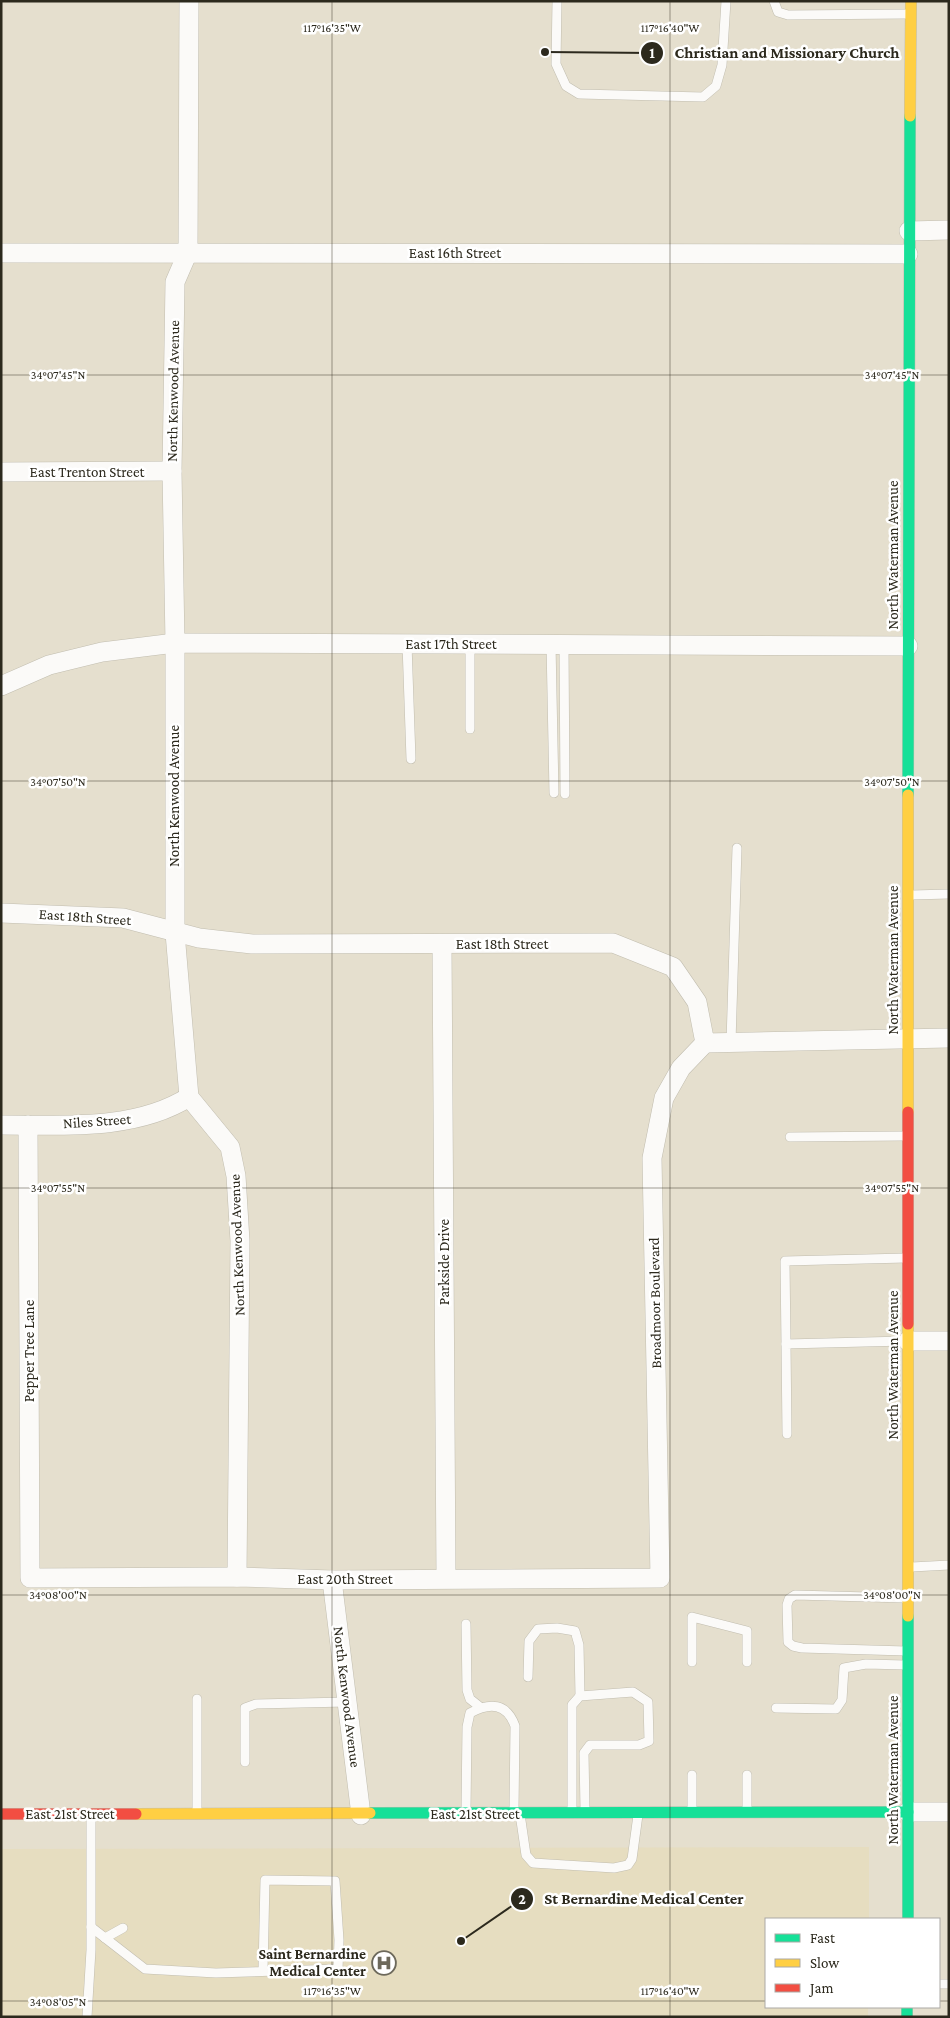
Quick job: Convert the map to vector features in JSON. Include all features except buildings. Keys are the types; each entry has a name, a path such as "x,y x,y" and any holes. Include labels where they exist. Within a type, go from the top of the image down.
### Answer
{"main road":[{"name":"North Waterman Avenue","path":"908,1918 908,254 911,1"},
{"name":"East 21st Street","path":"1,1814 908,1812"}],"street":[{"name":"North Kenwood Avenue","path":"189,1 188,252 175,282 172,471 175,643 175,933 189,1097 230,1147 236,1176 240,1241 237,1577"},
{"path":"909,231 949,230"},
{"name":"East 16th Street","path":"1,253 908,254"},
{"name":"East Trenton Street","path":"1,472 172,471"},
{"name":"East 17th Street","path":"1,686 49,665 102,652 175,643 908,646"},
{"name":"East 18th Street","path":"1,913 123,918 199,938 252,944 442,945 613,943 673,967 697,1002 705,1043"},
{"name":"Parkside Drive","path":"442,945 446,1578"},
{"path":"705,1043 908,1037 949,1038"},
{"name":"Broadmoor Boulevard","path":"660,1578 652,1158 664,1098 681,1068 705,1043"},
{"name":"Niles Street","path":"1,1125 93,1123 143,1117 177,1104 189,1097"},
{"name":"Pepper Tree Lane","path":"28,1125 30,1578"},
{"path":"908,1341 949,1341"},
{"name":"East 20th Street","path":"30,1578 237,1577 332,1580 660,1578"},
{"name":"North Kenwood Avenue","path":"332,1580 361,1814"},
{"name":"East 21st Street","path":"908,1812 949,1812"}],"lane":[{"path":"557,1 556,64 566,86 579,94 703,96 716,86 722,65 726,1"},
{"path":"774,1 778,12 788,15 911,14"},
{"path":"407,644 411,760"},
{"path":"470,644 470,729"},
{"path":"554,793 558,644"},
{"path":"558,644 565,794"},
{"path":"732,1042 737,848"},
{"path":"908,895 949,894"},
{"path":"790,1137 908,1136"},
{"path":"788,1434 785,1260 908,1258"},
{"path":"786,1344 908,1341"},
{"path":"908,1568 949,1565"},
{"path":"908,1598 795,1595 789,1599 788,1605 788,1642 793,1646 908,1651"},
{"path":"692,1662 692,1617 747,1631 747,1662"},
{"path":"466,1624 466,1690 470,1699 480,1707"},
{"path":"528,1677 529,1641 538,1629 557,1628 575,1631 579,1645 580,1696 572,1705 572,1813"},
{"path":"776,1708 836,1709 842,1700 844,1668 866,1664 908,1665"},
{"path":"580,1696 633,1692 648,1702 649,1741 639,1746 590,1746 584,1753 585,1813"},
{"path":"197,1699 197,1814"},
{"path":"245,1762 245,1708 256,1704 347,1702"},
{"path":"466,1814 467,1727 470,1713 480,1707 502,1707 511,1714 515,1726 517,1814 526,1855 533,1863 614,1868 628,1865 632,1859 638,1813"},
{"path":"692,1775 692,1813"},
{"path":"747,1775 748,1812"},
{"path":"87,2017 91,1927 91,1814"},
{"path":"91,1927 145,1969 216,1973 338,1969 339,1940 335,1881 265,1880 263,1971"},
{"path":"105,1938 123,1928"}],"shaded area":[{"path":"949,1826 949,2017 947,1828"},
{"name":"Saint Bernardine Medical Center","path":"869,1847 869,1918 765,1918 765,2008 868,2008 868,2017 1,2017 1,1849"}],"traffic: fast":[{"path":"908,795 910,116"},
{"path":"908,1616 908,1918"},
{"path":"370,1813 908,1812"},
{"path":"907,2008 907,2017"}],"traffic: slow":[{"path":"910,116 911,1"},
{"path":"908,795 908,1112"},
{"path":"908,1324 908,1616"},
{"path":"136,1814 370,1813"}],"traffic: jam":[{"path":"908,1112 908,1324"},
{"path":"1,1814 136,1814"}],"place":[{"name":"Christian and Missionary Church","path":"545,52"},
{"name":"St Bernardine Medical Center","path":"461,1941"},
{"name":"Saint Bernardine Medical Center","path":"384,1963"}]}
